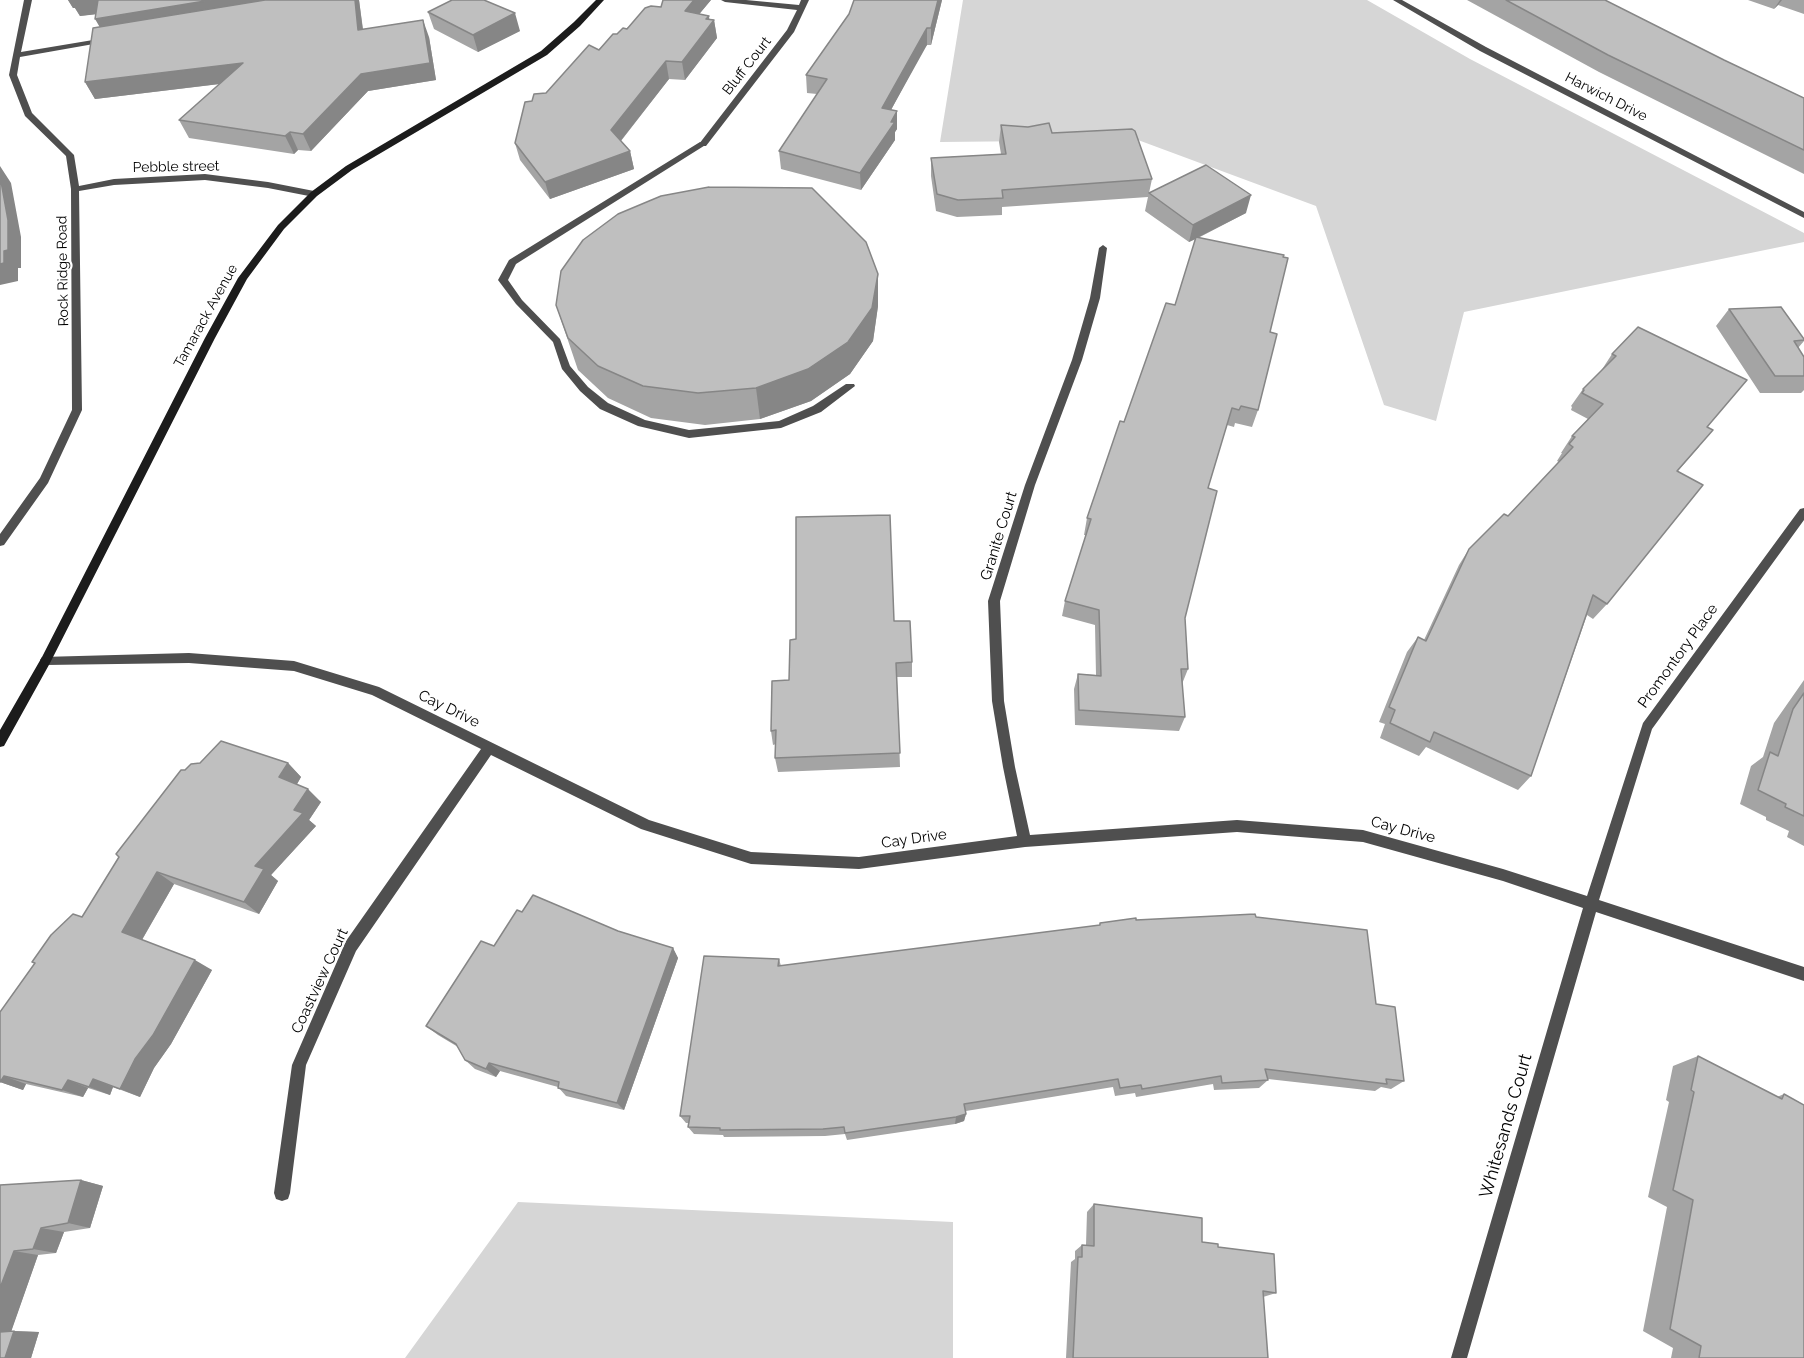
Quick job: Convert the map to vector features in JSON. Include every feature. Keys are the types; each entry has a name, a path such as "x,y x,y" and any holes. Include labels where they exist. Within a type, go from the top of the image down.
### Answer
{"main road":[{"name":"Tamarack Avenue","path":"0,742 46,660 150,454 243,278 281,227 314,194 350,168 544,53 600,0"}],"street":[{"name":"Rock Ridge Road","path":"0,542 44,480 77,410 75,189 70,155 28,114 13,75 28,0"},
{"path":"725,0 804,4"},
{"name":"Harwich Drive","path":"1397,0 1484,49 1804,215"},
{"name":"Bluff Court","path":"804,4 792,30 703,144 512,262 503,280 519,302 557,341 565,367 584,389 604,406 642,423 689,434 781,424 818,409 850,386"},
{"path":"17,55 109,40"},
{"name":"Pebble street","path":"75,189 114,182 205,177 268,185 314,194"},
{"name":"Granite Court","path":"1025,841 998,701 994,601 1030,485 1077,360 1095,298 1103,249"},
{"name":"Promontory Place","path":"1591,905 1647,727 1804,512"},
{"name":"Cay Drive","path":"46,660 189,658 294,666 375,691 646,825 751,858 859,863 1025,841 1237,826 1364,836 1503,875 1804,974"},
{"name":"Coastview Court","path":"282,1193 299,1065 351,946 489,747"},
{"name":"Whitesands Court","path":"1459,1358 1591,905"}],"shaded area":[{"path":"963,0 1367,0 1470,59 1804,233 1804,242 1464,312 1436,421 1384,405 1316,206 1138,140 940,142"},
{"path":"518,1202 953,1222 953,1358 405,1358"}],"building":[{"path":"98,0 211,0 95,19"},
{"path":"265,0 355,0 358,30 423,20 430,63 361,74 303,134 290,132 285,136 179,120 243,63 85,82 93,28"},
{"path":"452,0 484,0 515,13 473,35 428,12"},
{"path":"663,0 694,0 685,11 709,16 706,19 714,20 682,62 666,61 611,130 630,151 545,182 515,143 525,102 532,101 534,94 546,93 589,45 599,50 613,34 617,34 623,28 627,29 645,8 661,7"},
{"path":"854,0 938,0 931,28 927,28 882,108 897,111 891,122 895,122 860,173 779,151 827,79 806,75 849,14"},
{"path":"1506,0 1605,0 1804,98 1804,150 1608,55"},
{"path":"1049,123 1052,133 1132,129 1135,131 1152,179 1002,190 1003,198 958,200 937,194 931,158 1006,154 1001,125 1028,127"},
{"path":"1206,165 1251,195 1193,225 1149,193"},
{"path":"0,176 8,220 8,250 4,251 4,263 0,264"},
{"path":"709,187 812,188 866,242 878,274 872,308 848,342 808,369 756,388 698,393 643,386 598,366 568,338 556,305 561,271 583,240 618,214 661,196"},
{"path":"1196,237 1284,255 1283,257 1288,258 1270,332 1277,334 1258,410 1241,406 1239,410 1232,408 1208,488 1217,491 1185,618 1188,669 1181,669 1185,717 1079,710 1078,674 1101,676 1099,610 1065,601 1091,519 1087,518 1120,421 1124,422 1166,303 1175,305"},
{"path":"1781,307 1804,339 1794,341 1804,357 1804,376 1775,376 1729,309"},
{"path":"1638,327 1747,380 1707,427 1713,430 1677,471 1703,485 1607,604 1593,595 1531,776 1434,732 1430,742 1390,723 1395,710 1389,707 1418,637 1426,641 1469,549 1504,514 1508,516 1573,447 1569,444 1575,437 1572,436 1603,404 1582,393 1583,389 1616,356 1612,354"},
{"path":"890,515 894,621 910,621 912,662 896,663 900,753 775,758 776,730 771,731 772,681 789,680 790,640 796,639 796,517"},
{"path":"1804,693 1804,816 1758,790 1770,752 1778,756 1793,709"},
{"path":"221,741 288,763 279,777 308,789 294,810 303,813 255,866 264,869 244,902 157,872 122,932 195,960 153,1035 135,1059 120,1089 93,1079 89,1087 68,1080 62,1090 4,1076 0,1082 0,1012 35,963 32,962 51,935 73,914 82,917 119,857 116,854 181,770 185,770 191,764 200,763"},
{"path":"533,895 618,931 673,948 617,1103 558,1088 559,1082 489,1063 486,1069 465,1060 456,1044 426,1026 481,941 494,946 517,910 522,912"},
{"path":"1255,914 1256,917 1367,930 1376,1004 1395,1007 1404,1081 1386,1079 1387,1084 1265,1069 1268,1080 1222,1083 1221,1076 1142,1089 1141,1085 1120,1088 1118,1079 964,1104 966,1114 956,1117 845,1133 844,1127 720,1130 720,1128 688,1127 690,1116 680,1116 704,956 779,959 778,966 1100,925 1100,923 1136,918 1136,920"},
{"path":"1698,1056 1782,1099 1784,1094 1804,1105 1804,1358 1699,1358 1701,1346 1670,1329 1693,1200 1673,1190 1694,1092 1691,1090"},
{"path":"81,1180 68,1223 41,1228 33,1249 14,1251 0,1288 0,1185"},
{"path":"1094,1204 1202,1218 1202,1242 1218,1244 1218,1247 1274,1254 1276,1293 1263,1291 1268,1358 1073,1358 1078,1257 1082,1257 1082,1245 1094,1246"},
{"path":"14,1331 5,1358 0,1358 0,1332"}]}
